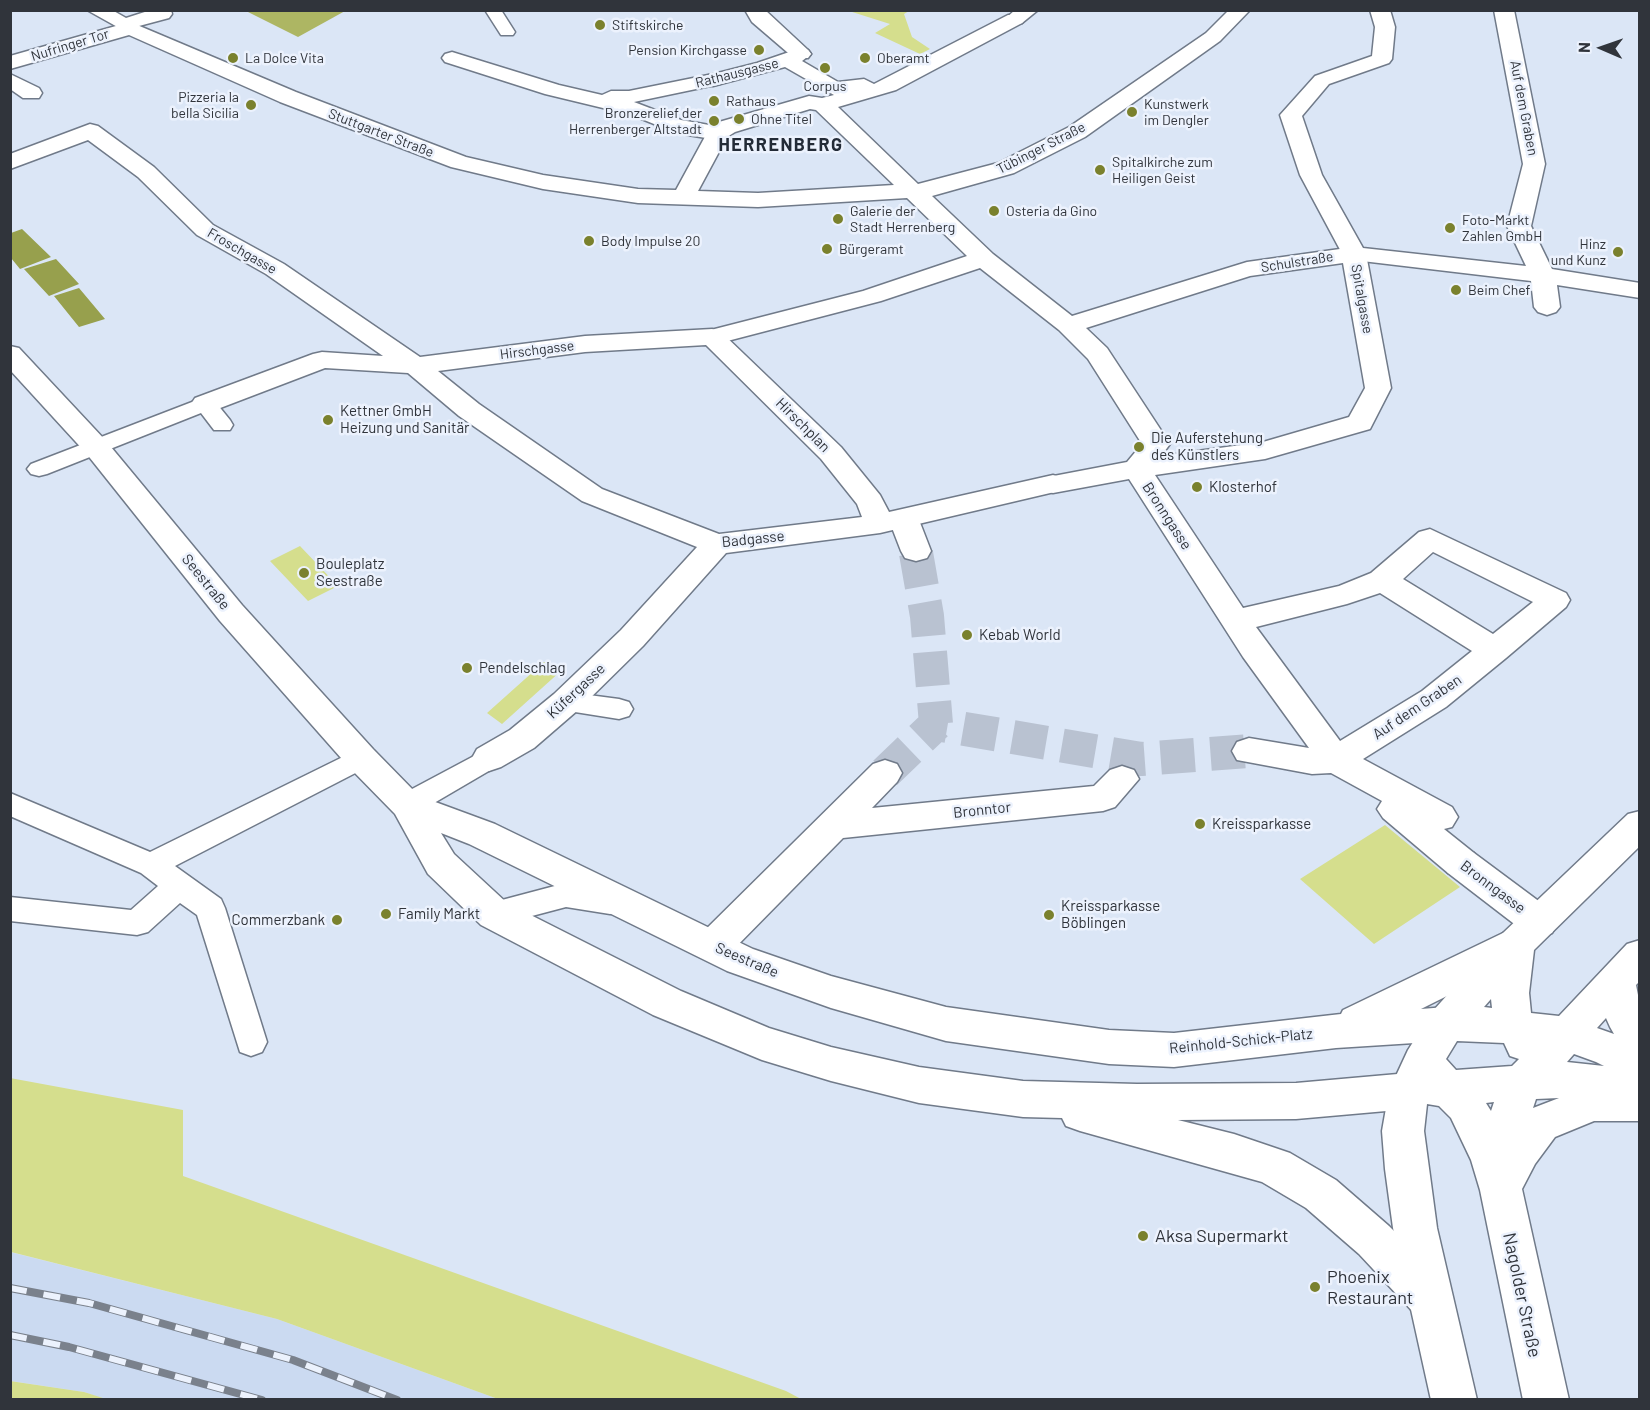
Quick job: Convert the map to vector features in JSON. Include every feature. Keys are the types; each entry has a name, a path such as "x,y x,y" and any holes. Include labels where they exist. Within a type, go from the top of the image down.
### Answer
{"street":[{"name":"Stuttgarter Straße","path":"96,10 288,97 459,162 543,182 638,196 683,198"},
{"name":"Nufringer Tor","path":"10,63 128,26 162,14 161,10"},
{"name":"Tübinger Straße","path":"683,198 758,200 928,190 1006,168 1077,132 1213,37 1241,10"},
{"name":"Spitalgasse","path":"1137,469 1265,450 1360,423 1378,388 1354,254 1311,175 1292,116 1296,107 1322,80 1382,59 1385,27 1380,10"},
{"name":"Auf dem Graben","path":"1504,10 1534,164 1519,226 1544,275 1547,307"},
{"path":"683,198 718,133 734,124 809,102 823,105 889,86 1022,15"},
{"path":"769,17 794,57"},
{"name":"Rathausgasse","path":"576,95 629,97 713,80 794,57 834,89 878,83 889,86"},
{"name":"Rathausgasse","path":"452,58 552,90 639,110 676,126 718,133"},
{"path":"10,80 31,93"},
{"name":"Bronngasse","path":"823,105 984,259 1068,325 1098,354 1156,444 1137,469 1235,621 1336,760 1461,863 1528,933"},
{"name":"Froschgasse","path":"10,162 90,132 146,172 205,230 275,269 371,338 415,366"},
{"name":"Schulstraße","path":"1068,325 1247,270 1354,254 1544,275 1640,291"},
{"name":"Hirschgasse","path":"205,404 322,360 415,366 585,344 712,337 872,296 984,259"},
{"name":"Hirschplan","path":"712,337 831,453 870,502 892,522"},
{"name":"Seestraße","path":"10,354 96,447 231,613 361,758 407,805 441,864 494,914 668,1003 762,1043 831,1064 919,1084 1023,1099"},
{"name":"Badgasse","path":"415,366 469,410 592,495 717,544 892,522 1053,484 1137,469"},
{"path":"892,522 916,551"},
{"name":"Auf dem Graben","path":"1235,621 1347,594 1382,580 1430,539 1555,600 1434,699 1336,760"},
{"name":"Küfergasse","path":"489,758 522,739 566,702 632,638 717,544"},
{"path":"1382,580 1495,650"},
{"path":"1249,750 1312,761 1336,760"},
{"name":"Bronngasse","path":"1336,760 1440,818"},
{"path":"713,946 885,773"},
{"name":"Bronntor","path":"834,825 1103,798 1122,779"},
{"name":"Seestraße","path":"407,805 482,834 740,960 831,992 946,1024 1109,1047"},
{"path":"1454,1400 1415,1228 1403,1131 1426,1080 1446,1024 1528,933 1640,824"},
{"path":"1528,933 1510,993 1516,1027 1525,1045 1550,1064"},
{"path":"1336,1031 1528,933"},
{"path":"1023,1099 1296,1101 1426,1080 1550,1064 1639,1063 1630,1028 1620,1005 1628,968"},
{"path":"1501,1190 1502,1147 1511,1111 1628,968"},
{"path":"1336,1031 1446,1024 1516,1027"},
{"path":"1336,1031 1371,1036 1399,1047 1426,1080 1465,1105 1481,1132 1501,1190"},
{"name":"Reinhold-Schick-Platz","path":"1109,1047 1174,1050 1336,1031"},
{"path":"1023,1099 1234,1153 1275,1167 1321,1194 1374,1240 1431,1299"},
{"path":"1501,1190 1516,1159 1540,1124 1592,1103 1617,1101 1640,1104"},
{"name":"Nagolder Straße","path":"1501,1190 1546,1400"}],"lane":[{"path":"493,10 507,32"},
{"path":"205,404 222,425"},
{"name":"Hirschgasse","path":"39,469 205,404"},
{"path":"566,702 619,709"},
{"path":"151,865 361,758"},
{"name":"Küfergasse","path":"407,805 489,758"},
{"path":"10,804 151,865 210,908 251,1042"},
{"path":"10,909 136,923 178,886"},
{"path":"494,914 566,895 629,905"}],"shaded area":[{"path":"246,11 345,11 298,37"},
{"path":"849,11 909,11 904,14 912,37 930,49 920,54 875,33 890,24"},
{"path":"22,229 51,257 20,269 11,258 11,233"},
{"path":"56,259 79,284 49,296 24,269"},
{"path":"79,288 105,319 79,327 54,296"},
{"name":"Bouleplatz Seestraße","path":"300,546 338,586 308,601 270,561"},
{"path":"544,662 562,670 502,724 487,713"},
{"path":"1385,825 1460,887 1374,944 1300,879"},
{"path":"10,1078 183,1110 183,1176 786,1391 801,1399 498,1399 277,1319 11,1252"},
{"path":"10,1252 277,1319 498,1399 106,1400 84,1392 11,1381"},
{"path":"10,1381 84,1392 106,1399 11,1399"}],"tunnel":[{"path":"916,553 927,616 936,724"},
{"path":"885,773 936,724"},
{"path":"936,724 1141,759 1249,751"}],"railway":[{"path":"10,1288 89,1303 293,1360 397,1400"},
{"path":"10,1335 69,1347 262,1400"}],"place":[{"name":"Stiftskirche","path":"600,25"},
{"name":"Pension Kirchgasse","path":"759,50"},
{"name":"La Dolce Vita","path":"233,58"},
{"name":"Oberamt","path":"865,58"},
{"name":"Corpus","path":"825,68"},
{"name":"Rathaus","path":"714,101"},
{"name":"Pizzeria la bella Sicilia","path":"251,105"},
{"name":"Kunstwerk im Dengler","path":"1132,112"},
{"name":"Ohne Titel","path":"739,119"},
{"name":"Bronzerelief der Herrenberger Altstadt","path":"714,121"},
{"name":"Spitalkirche zum Heiligen Geist","path":"1100,170"},
{"name":"Osteria da Gino","path":"994,211"},
{"name":"Galerie der Stadt Herrenberg","path":"838,219"},
{"name":"Foto-Markt Zahlen GmbH","path":"1450,228"},
{"name":"Body Impulse 20","path":"589,241"},
{"name":"Bürgeramt","path":"827,249"},
{"name":"Hinz und Kunz","path":"1618,252"},
{"name":"Beim Chef","path":"1456,290"},
{"name":"Kettner GmbH Heizung und Sanitär","path":"328,420"},
{"name":"Die Auferstehung des Künstlers","path":"1139,447"},
{"name":"Klosterhof","path":"1197,487"},
{"name":"Bouleplatz Seestraße","path":"304,573"},
{"name":"Kebab World","path":"967,635"},
{"name":"Pendelschlag","path":"467,668"},
{"name":"Kreissparkasse","path":"1200,824"},
{"name":"Family Markt","path":"386,914"},
{"name":"Kreissparkasse Böblingen","path":"1049,915"},
{"name":"Commerzbank","path":"337,920"},
{"name":"Aksa Supermarkt","path":"1143,1236"},
{"name":"Phoenix Restaurant","path":"1315,1287"}],"district":[{"name":"HERRENBERG","path":"781,145"}]}
